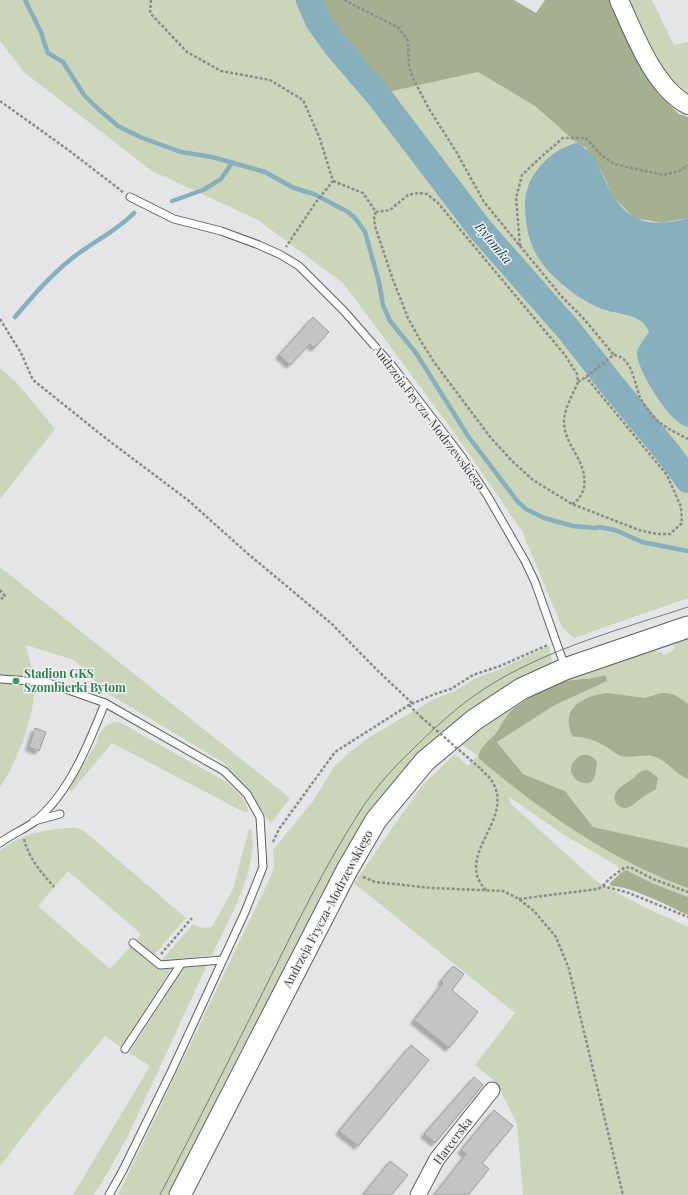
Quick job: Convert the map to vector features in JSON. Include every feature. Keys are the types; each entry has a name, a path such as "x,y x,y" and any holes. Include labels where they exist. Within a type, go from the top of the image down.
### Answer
{"main road":[{"name":"Andrzeja Frycza-Modrzewskiego","path":"180,1195 347,870 376,820 425,761 474,720 521,689 565,669 688,627"}],"street":[{"path":"619,0 642,51 662,83 671,93 688,105"},
{"name":"Harcerska","path":"418,1195 437,1159 492,1090"}],"lane":[{"name":"Andrzeja Frycza-Modrzewskiego","path":"130,197 174,219 221,231 281,255 299,266 344,311 393,367 462,457 487,495 525,561 535,582 565,669"},
{"path":"0,679 46,682 105,703 224,771 247,794 260,817 263,867 245,912 172,1070 108,1195"},
{"path":"34,822 53,802 65,786 90,741 105,703"},
{"path":"0,843 34,822 60,814"},
{"path":"133,943 160,965 222,960"},
{"path":"125,1049 181,964"}],"path":[{"path":"151,0 150,12 187,52 221,71 270,80 304,100 320,139 333,180 363,193 376,212"},
{"path":"344,0 399,28 408,41 409,66 413,78 429,109 457,153 484,202 562,297 584,319 614,355 622,358 627,364 634,374 638,391 645,405 658,422 688,439"},
{"path":"0,101 130,197"},
{"path":"520,247 516,198 522,175 563,138 586,138 600,154 614,164 663,175 679,171 688,165"},
{"path":"281,255 316,202 333,180"},
{"path":"376,212 390,210 398,201 408,195 418,193 427,194 438,203 565,355 576,374 578,382"},
{"path":"376,212 374,216 375,226 393,280 408,318 434,362 491,438 512,461 533,480 572,504 640,530 657,534 670,534 682,523 680,507 667,475 586,377"},
{"path":"0,318 21,353 33,380 108,440 189,501 247,553 332,624 413,704"},
{"path":"572,504 578,500 583,491 585,480 583,468 566,434 564,421 567,408 578,382 614,355"},
{"path":"0,590 5,596 0,600"},
{"path":"263,867 279,830 335,752 409,705 451,689 473,675 500,666 556,642"},
{"path":"409,705 481,769 493,782 497,799 496,814 480,848 476,864 476,875 478,880 487,891"},
{"path":"22,829 26,848 37,869 54,886"},
{"path":"519,899 598,889 624,868 630,867 653,879 688,892"},
{"path":"347,870 375,882 432,888 503,892 519,899 534,911 556,937 569,969 623,1195"},
{"path":"603,886 629,893 688,917"},
{"path":"155,961 192,918"}],"green space":[{"path":"0,0 319,0 339,31 388,92 478,72 535,106 577,143 567,145 537,169 526,189 541,261 564,287 585,301 604,310 629,315 647,326 649,332 646,337 677,421 688,427 688,598 574,638 562,627 522,531 456,435 343,283 258,220 152,171 25,73 0,41"},
{"path":"319,0 514,0 536,13 545,0 611,0 629,40 659,95 679,114 688,117 688,218 662,223 634,218 614,198 601,171 586,148 577,143 535,106 478,72 388,92 339,31"},
{"path":"628,0 652,0 674,45 688,42 688,92 671,79 653,56"},
{"path":"0,368 16,382 55,429 0,499"},
{"path":"0,567 290,798 271,823 224,763 107,693 74,660 26,645 31,663 34,691 31,714 23,741 12,767 0,787"},
{"path":"688,637 688,849 593,827 565,791 523,774 497,741 555,705 607,680 606,675 591,679 561,682 648,650 662,652 663,655 674,650 676,642"},
{"path":"549,646 552,661 550,665 411,766 171,1195 118,1195 271,876 274,865 273,850 314,800 333,768 351,751 370,737 432,700 455,691 474,679 500,669"},
{"path":"606,675 607,681 555,705 497,742 523,774 565,791 593,827 688,848 688,888 659,877 604,849 526,797 478,758 482,748 495,734 509,714 529,698 561,682"},
{"path":"607,693 645,698 661,693 667,693 675,695 688,704 688,779 679,774 662,760 653,756 621,756 594,741 581,737 573,737 569,727 569,719 575,706 589,697"},
{"path":"519,704 512,710 497,731 483,746 478,756 460,743 500,715"},
{"path":"114,722 119,722 223,780 235,789 242,797 248,811 246,813 112,743 71,792 69,789 96,744 101,731 107,725"},
{"path":"455,754 468,766 476,757 545,811 582,835 652,874 688,888 688,897 654,884 629,871 618,869 618,867 614,864 564,835 508,796 511,804 596,881 642,906 688,927 688,1195 523,1195 517,1124 497,1083 475,1065 515,1013 354,883 421,787"},
{"path":"581,755 590,756 597,762 595,776 591,782 581,782 572,774 571,768 574,762"},
{"path":"647,770 658,778 656,789 632,806 624,808 620,807 614,799 618,790 640,773"},
{"path":"66,828 77,828 84,831 186,918 153,956 136,940 141,934 68,871 38,906 110,969 131,946 158,970 172,968 121,1047 105,1036 44,1109 0,1166 0,851 15,841 31,834"},
{"path":"249,829 251,829 253,844 247,877 234,910 212,955 161,961 193,924 201,928 212,927 233,889"},
{"path":"626,870 654,884 688,897 688,915 629,889 611,886 610,883"},
{"path":"207,965 128,1136 101,1184 93,1195 73,1195 150,1066 129,1053 184,968"}],"water":[{"path":"577,143 589,151 596,160 614,197 630,214 650,222 661,223 688,218 688,427 678,422 665,409 652,390 641,369 637,353 640,345 649,332 646,326 636,318 605,310 574,294 546,268 539,259 530,240 525,215 528,185 534,174 553,154 565,147"}],"building":[{"path":"313,317 329,332 314,348 310,344 290,365 279,355"},
{"path":"35,728 46,732 39,751 29,747"},
{"path":"453,966 464,974 452,990 478,1012 449,1048 414,1020 443,983 441,981"},
{"path":"411,1045 429,1060 358,1146 339,1131"},
{"path":"474,1077 483,1085 435,1143 424,1134"},
{"path":"494,1110 513,1126 482,1163 489,1169 468,1195 434,1195 466,1154 461,1150"},
{"path":"390,1161 408,1175 391,1195 363,1195"}],"waterway":[{"path":"25,0 41,32 48,53 63,62 84,95 118,126 140,137 181,152 212,157 265,172 294,188 314,194 348,212 356,219 365,232 379,282 383,305 390,321 416,353 468,436 518,502 526,509 544,518 573,526 599,527 615,530 642,542 688,551"},
{"name":"Bytomka","path":"309,0 318,21 336,46 378,95 480,229 568,329 669,454 688,480"},
{"path":"172,201 203,190 221,179 232,163"},
{"path":"15,317 55,273 78,254 127,220 134,213"}],"tram line":[{"path":"160,1195 325,871 362,808 391,771 429,733 457,709 487,687 510,674 534,662 585,641 688,607"}],"place":[{"name":"Stadion GKS Szombierki Bytom","path":"16,681"}]}
